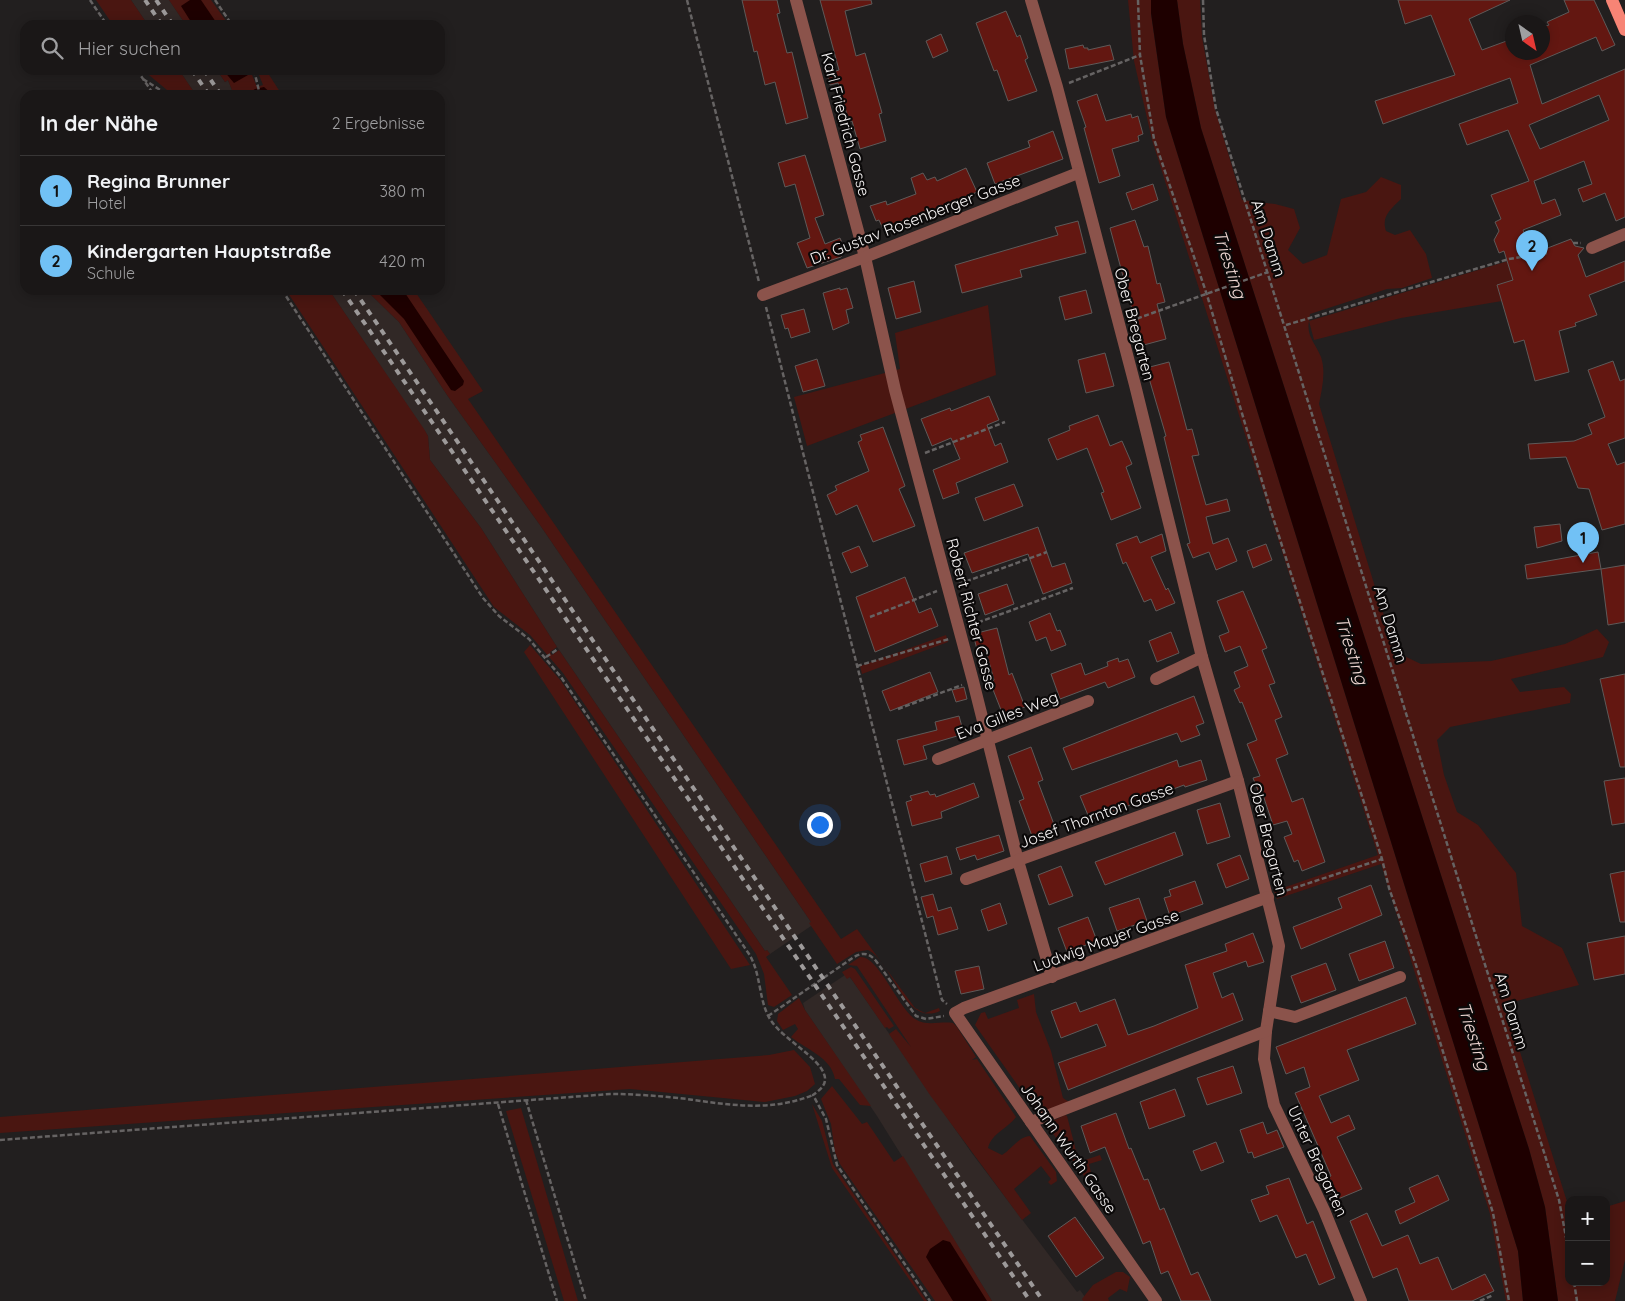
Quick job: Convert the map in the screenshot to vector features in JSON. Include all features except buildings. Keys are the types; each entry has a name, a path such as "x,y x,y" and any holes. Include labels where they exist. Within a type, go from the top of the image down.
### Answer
{"main road":[{"path":"1612,0 1625,30"}],"street":[{"name":"Karl Friedrich Gasse","path":"796,0 865,257"},
{"name":"Ober Bregarten","path":"1031,0 1057,87 1202,657 1238,781 1268,897 1279,946 1266,1031"},
{"name":"Dr. Gustav Rosenberger Gasse","path":"762,295 865,257 1078,172"},
{"path":"1592,248 1625,234"},
{"name":"Robert Richter Gasse","path":"865,257 895,390 973,680 1018,861 1052,977"},
{"path":"1156,679 1202,657"},
{"name":"Eva Gilles Weg","path":"938,759 1088,701"},
{"name":"Josef Thornton Gasse","path":"966,880 1238,781"},
{"name":"Ludwig Mayer Gasse","path":"955,1013 964,1008 1268,897"},
{"path":"1269,1011 1295,1017 1400,977"},
{"name":"Johann Wurth Gasse","path":"955,1013 1156,1301"},
{"path":"1031,1122 1266,1031"},
{"name":"Unter Bregarten","path":"1266,1031 1264,1059 1274,1105 1324,1210 1361,1301"}],"path":[{"path":"90,0 104,20"},
{"path":"215,0 229,20"},
{"path":"687,0 942,1000 955,1013"},
{"path":"1138,0 1140,55 1154,139 1207,295 1270,508 1493,1213 1509,1301"},
{"name":"Am Damm","path":"1203,0 1204,36 1216,109 1286,325 1559,1200 1567,1241"},
{"path":"1057,87 1140,55"},
{"path":"140,75 151,90"},
{"path":"255,75 259,90"},
{"path":"143,79 160,90"},
{"path":"1286,325 1509,259 1547,253"},
{"path":"1118,326 1268,272"},
{"path":"0,1140 498,1104 526,1100 639,1095 747,1107 813,1096 825,1082 822,1069 786,1039 768,1016 754,963 576,698 546,657 520,632 499,616 483,598 285,295"},
{"path":"914,458 1004,422"},
{"path":"870,617 1047,552"},
{"path":"857,666 959,632 1073,588"},
{"path":"546,657 558,649"},
{"path":"898,709 973,680"},
{"path":"1268,897 1382,859"},
{"path":"768,1016 854,957 863,953 870,955 876,961 916,1016 931,1019 955,1013"},
{"path":"813,1096 826,1119 837,1165 930,1301"},
{"path":"526,1100 586,1301"},
{"path":"498,1104 557,1301"},
{"path":"1575,1286 1577,1301"},
{"path":"1480,1301 1492,1295"}],"shaded area":[{"path":"96,0 131,0 145,20 110,20"},
{"path":"131,0 169,0 183,20 145,20"},
{"path":"169,0 211,0 225,20 183,20"},
{"path":"1128,0 1151,0 1151,14 1166,117 1518,1251 1523,1301 1506,1301 1490,1214 1381,864 1277,899 1274,891 1378,855 1152,140 1134,61"},
{"path":"1177,0 1200,0 1202,37 1215,109 1242,200 1275,204 1294,209 1300,228 1288,250 1303,264 1327,255 1341,199 1366,192 1381,177 1401,185 1401,199 1386,217 1386,231 1395,235 1410,230 1426,254 1432,278 1402,288 1387,289 1310,314 1308,326 1310,336 1321,357 1323,369 1319,404 1383,613 1402,655 1421,664 1491,661 1565,644 1597,629 1609,642 1603,657 1511,679 1520,692 1564,687 1571,694 1570,703 1450,727 1437,740 1444,775 1457,812 1478,825 1516,873 1522,926 1562,948 1579,985 1505,1004 1565,1196 1565,1286 1610,1286 1610,1206 1625,1201 1625,1260 1615,1301 1558,1301 1545,1207 1529,1149 1201,128 1183,44"},
{"path":"149,75 182,75 193,90 167,90"},
{"path":"182,75 220,75 225,82 228,80 232,90 193,90"},
{"path":"220,75 252,75 257,87 263,85 259,75 269,75 279,90 232,90 228,80 225,82"},
{"path":"1508,261 1513,280 1497,285 1502,301 1401,318 1314,340 1309,321"},
{"path":"289,295 332,295 424,429 428,436 430,460 481,528 557,647 550,652 552,655 559,650 765,951 767,950 770,954 766,957 792,995 774,1007 768,1005 764,974 756,954 563,673 530,635 494,607"},
{"path":"332,295 371,295 399,322 447,395 540,525 811,922 811,926 770,954 767,950 765,951 557,647 481,528 430,460 428,436"},
{"path":"371,295 417,295 483,391 468,399 841,939 857,929 884,966 868,950 856,952 837,964 809,923 811,922 540,525 447,395 399,322"},
{"path":"988,305 996,375 807,446 794,397 900,369 895,333"},
{"path":"946,635 948,642 862,674 860,666"},
{"path":"530,645 561,681 750,965 731,969 524,652"},
{"path":"860,957 874,964 908,1013 915,1019 924,1023 953,1023 957,1027 976,1057 972,1060 977,1059 1016,1117 996,1135 988,1148 1002,1155 1019,1141 1030,1136 1056,1172 1057,1181 1051,1185 1048,1182 1051,1179 1041,1166 1014,1189 1031,1213 1022,1220 930,1095 889,1034 896,1029 911,1047 857,966 848,965"},
{"path":"851,967 855,969 894,1026 889,1029 885,1028 850,977 847,979 842,972"},
{"path":"886,968 915,1008 923,1012 917,1010 908,1002"},
{"path":"845,975 847,978 850,977 971,1152 1077,1292 1080,1290 1085,1297 1083,1301 992,1301 877,1116 805,1010 803,1003"},
{"path":"1034,994 1036,1012 1051,1051 1063,1098 1069,1102 1038,1114 975,1025 981,1013 985,1012 988,1019 1019,1008 1017,1000"},
{"path":"799,998 805,1010 871,1106 860,1105 839,1079 835,1079 833,1071 824,1059 791,1037 798,1029 795,1024 783,1030 777,1021 778,1014"},
{"path":"939,1008 940,1011 928,1014 926,1013"},
{"path":"794,1050 810,1067 815,1084 807,1091 795,1096 765,1102 630,1089 0,1133 0,1117 769,1055"},
{"path":"832,1086 862,1124 867,1122 894,1162 903,1156 992,1301 935,1301 840,1164 835,1152 831,1124 821,1099"},
{"path":"812,1104 822,1121 833,1164 927,1301 924,1301 832,1168"},
{"path":"521,1108 578,1301 564,1301 506,1111"},
{"path":"1065,1115 1067,1116 1079,1162 1100,1155 1102,1160 1089,1164 1093,1181 1092,1187 1046,1124"},
{"path":"1116,1272 1123,1272 1130,1277 1127,1292 1120,1289 1108,1298 1109,1301 1083,1301 1082,1299 1093,1285"}],"water":[{"path":"190,0 201,0 215,20 190,20 181,6"},
{"name":"Triesting","path":"1151,0 1177,0 1183,44 1201,128 1529,1149 1545,1207 1558,1301 1523,1301 1518,1251 1166,117 1151,13"},
{"path":"227,75 248,75 234,83"},
{"path":"264,87 267,90 254,90"},
{"path":"380,295 406,295 464,381 463,385 455,391 451,390 404,319"},
{"path":"943,1240 950,1242 987,1301 953,1301 926,1257 930,1249"}],"railway":[{"path":"145,0 159,20"},
{"path":"156,0 170,20"},
{"path":"195,75 206,90"},
{"path":"207,75 218,90"},
{"path":"345,295 1030,1301"},
{"path":"357,295 1043,1301"}],"place":[{"name":"Kindergarten Hauptstraße","path":"1532,271"},
{"name":"Regina Brunner","path":"1583,563"}]}
